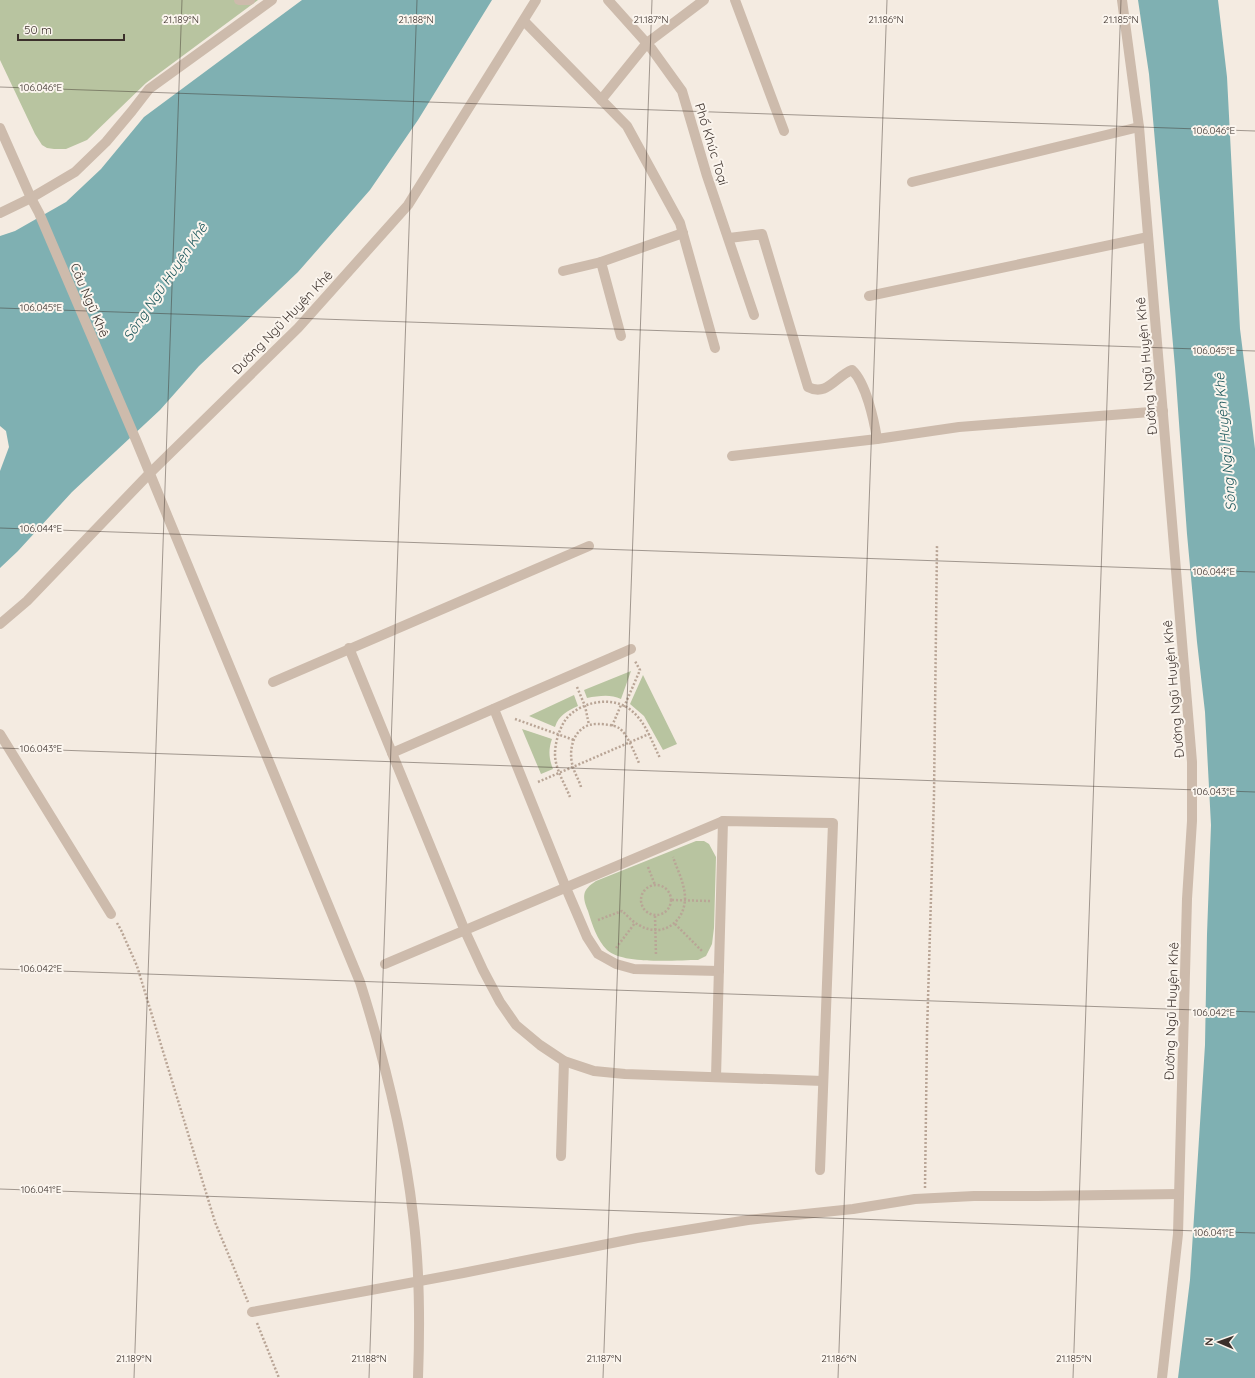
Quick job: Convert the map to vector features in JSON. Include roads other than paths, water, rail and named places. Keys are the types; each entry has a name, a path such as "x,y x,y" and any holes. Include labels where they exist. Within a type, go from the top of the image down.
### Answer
{"street":[{"path":"239,0 250,0"},
{"path":"0,213 30,198 75,172 106,142 148,89 272,0"},
{"name":"Đường Ngũ Huyện Khê","path":"0,624 27,601 149,474 298,328 408,204 536,0"},
{"name":"Phố Khúc Toại","path":"608,0 646,43 682,91 707,176 754,315"},
{"path":"601,100 646,43 704,0"},
{"path":"735,0 784,131"},
{"name":"Đường Ngũ Huyện Khê","path":"1122,0 1139,127 1192,762 1192,821 1187,898 1178,1234 1162,1378"},
{"path":"524,21 626,126 680,223 715,348"},
{"path":"912,182 1139,127"},
{"name":"Cầu Ngũ Khê","path":"0,128 30,198 39,214 136,440 360,982 396,1110 412,1204 417,1252 420,1322 418,1378"},
{"path":"563,271 601,262 683,233"},
{"path":"728,238 762,234 808,387 816,391 824,390 846,372 852,370 863,385 877,439"},
{"path":"869,296 1148,237"},
{"path":"601,262 621,336"},
{"path":"732,456 877,439 959,427 1163,411"},
{"path":"274,682 349,648 589,546"},
{"path":"349,648 465,931 500,1002 516,1025 540,1045 564,1061 594,1071 625,1074 823,1081"},
{"path":"392,753 631,649"},
{"path":"494,709 566,888 587,937 598,954 616,964 634,969 719,971"},
{"path":"0,734 111,914"},
{"path":"716,1077 722,822"},
{"path":"385,964 722,822 833,823 820,1170"},
{"path":"561,1156 564,1061"},
{"path":"252,1312 418,1282 678,1231 748,1220 853,1209 925,1199 974,1196 1179,1194"}],"water":[{"name":"Sông Ngũ Huyện Khê","path":"302,0 492,0 418,120 370,190 298,272 199,366 160,410 72,492 18,551 0,568 0,471 9,447 6,431 0,426 0,236 15,231 66,202 101,169 144,117"},
{"name":"Sông Ngũ Huyện Khê","path":"1138,0 1218,0 1227,77 1240,329 1255,449 1255,1378 1178,1378 1190,1280 1205,1045 1211,825 1205,712 1187,534 1175,367 1149,74"}]}
